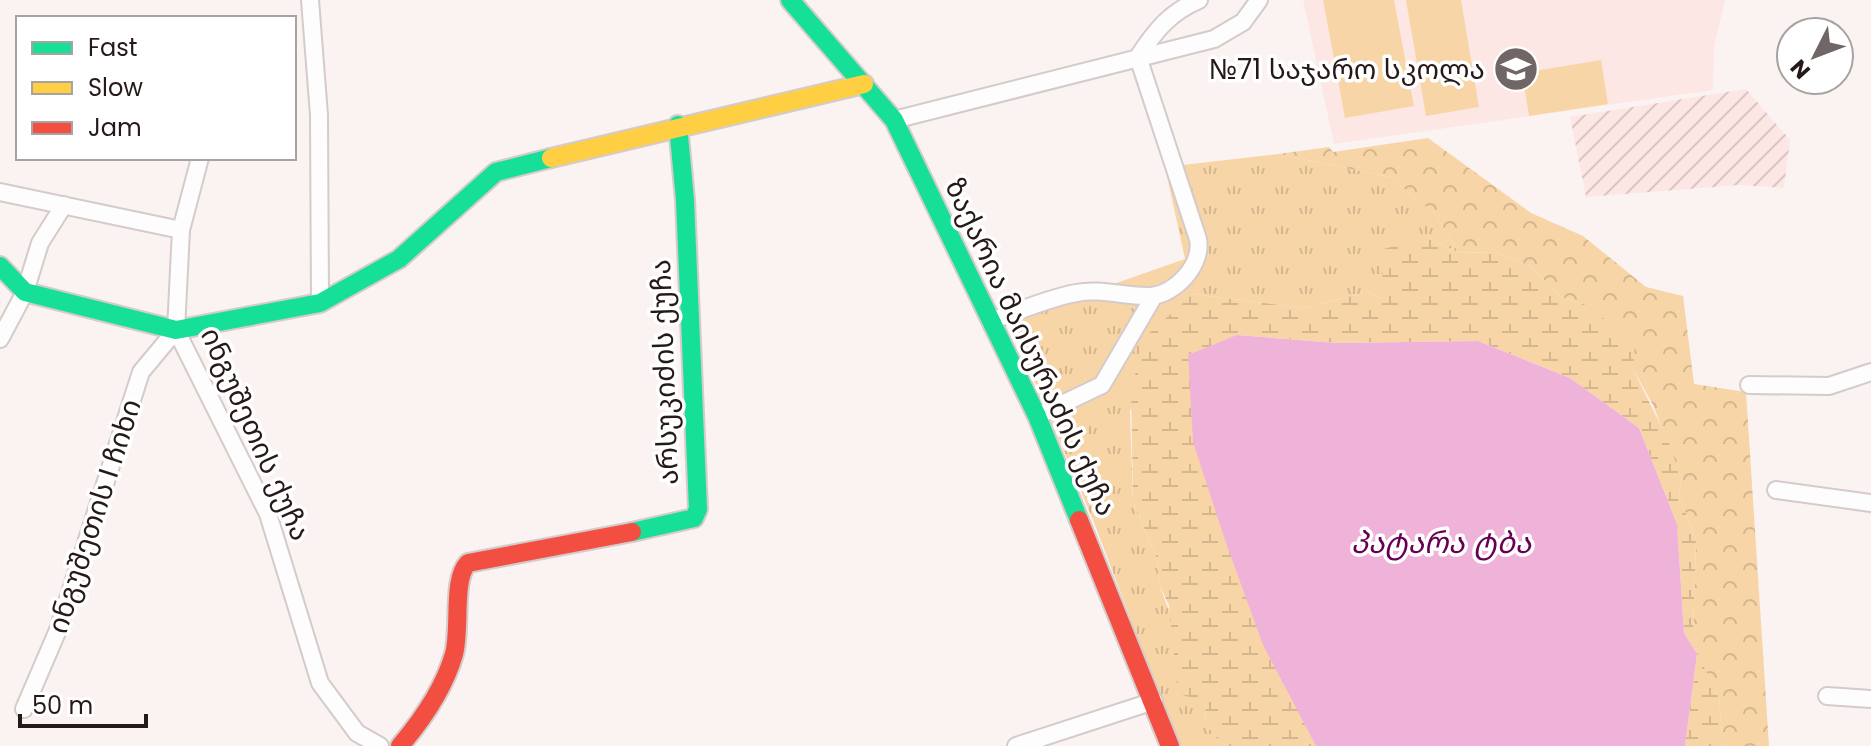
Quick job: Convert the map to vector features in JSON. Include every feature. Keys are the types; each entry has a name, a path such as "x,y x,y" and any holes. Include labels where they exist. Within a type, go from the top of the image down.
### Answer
{"street":[{"path":"310,0 319,115 320,303"},
{"name":"ზაქარია მაისურაძის ქუჩა","path":"790,0 894,120 1037,416 1170,746"},
{"path":"1138,57 1158,27 1173,13 1199,0"},
{"path":"894,120 1214,39 1243,22 1259,0"},
{"path":"1037,416 1102,385 1154,296 1186,276 1200,249 1138,57"},
{"name":"ინგუშეთის ქუჩა","path":"380,746 357,733 320,683 268,514 176,330 320,303 367,280 399,259 496,172 678,125 864,84"},
{"name":"არსუკიძის ქუჩა","path":"400,746 429,713 449,672 460,621 458,576 461,568 468,563 694,518 698,509 685,200 678,125"},
{"path":"0,266 25,292 176,330 181,230 199,160"},
{"path":"0,192 181,230"},
{"path":"0,339 25,292 40,243 64,205"},
{"path":"993,320 1072,293 1154,296"},
{"name":"ინგუშეთის I ჩიხი","path":"24,709 58,630 141,372 176,330"},
{"path":"1749,385 1829,386 1871,372"},
{"path":"1776,490 1871,503"},
{"path":"1827,696 1871,699"},
{"path":"1016,746 1154,701"}],"shaded area":[{"name":"№71 საჯარო სკოლა","path":"1303,0 1725,0 1714,48 1713,90 1334,144"},
{"path":"1746,89 1790,140 1784,188 1740,185 1586,197 1570,117"}],"green space":[{"path":"1323,0 1394,0 1414,106 1345,118"},
{"path":"1406,0 1461,0 1479,107 1426,116"},
{"path":"1601,60 1608,104 1529,116 1522,73"},
{"path":"1428,138 1531,213 1583,236 1646,287 1683,296 1694,384 1746,392 1769,746 1723,746 1719,698 1697,654 1693,633 1696,539 1679,497 1681,477 1653,405 1633,369 1584,304 1561,297 1530,266 1494,252 1459,253 1435,214 1390,177 1278,154 1329,147 1333,152"},
{"path":"1278,154 1390,177 1435,214 1459,253 1428,237 1385,301 1368,292 1304,308 1193,294 1130,411 1133,501 1157,559 1159,585 1205,701 1206,728 1226,746 1179,746 1093,520 1007,317 1022,316 1185,259 1165,167"},
{"path":"1428,237 1459,253 1494,252 1530,266 1561,297 1584,304 1635,342 1633,369 1667,438 1681,477 1679,497 1696,539 1693,633 1698,655 1719,698 1723,746 1685,746 1697,654 1684,633 1677,524 1639,428 1570,378 1478,341 1336,343 1237,335 1317,746 1226,746 1206,729 1205,701 1178,694 1169,605 1159,585 1157,559 1133,501 1131,389 1146,336 1193,294 1304,308 1368,292 1385,301 1380,250"}],"water":[{"name":"პატარა ტბა","path":"1237,335 1336,343 1478,341 1570,378 1639,428 1677,524 1684,633 1697,654 1685,746 1316,746 1263,645 1193,442 1188,355"}],"traffic: fast":[{"path":"790,0 894,120 1037,416 1079,520"},
{"path":"632,532 694,518 698,509 685,200 678,125"},
{"path":"0,266 25,292 176,330 320,303 399,259 496,172 551,158"}],"traffic: slow":[{"path":"551,158 864,84"}],"traffic: jam":[{"path":"1079,520 1170,746"},
{"path":"400,746 432,703 450,667 456,643 460,580 468,563 632,532"}],"place":[{"name":"№71 საჯარო სკოლა","path":"1516,69"}]}
